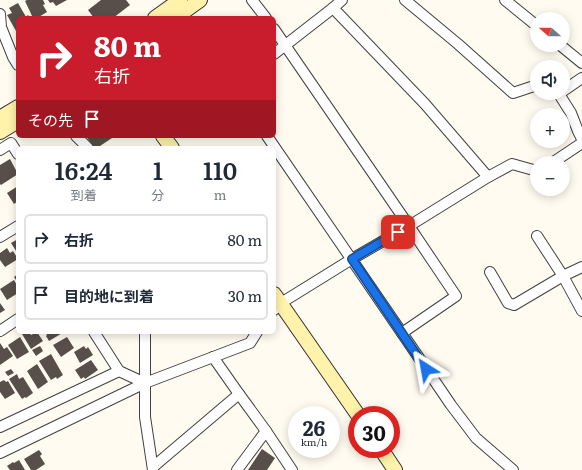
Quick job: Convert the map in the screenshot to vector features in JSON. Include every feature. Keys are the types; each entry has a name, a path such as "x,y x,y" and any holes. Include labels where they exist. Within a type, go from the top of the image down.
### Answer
{"street":[{"path":"158,16 180,0"},
{"path":"178,16 200,0"},
{"path":"252,0 264,16"},
{"path":"276,52 342,0"},
{"path":"405,0 458,44 513,93 530,87"},
{"path":"505,0 530,20"},
{"path":"333,8 425,104 488,177"},
{"path":"0,14 1,27 16,62"},
{"path":"276,32 456,296 402,333"},
{"path":"569,52 582,63"},
{"path":"570,86 582,78"},
{"path":"564,100 582,139"},
{"path":"0,118 16,108"},
{"path":"0,132 16,122"},
{"path":"78,138 86,146"},
{"path":"0,150 11,143 16,151"},
{"path":"562,156 582,143"},
{"path":"276,149 451,405 476,438 511,469"},
{"path":"351,406 276,302 409,226 488,177 512,164 530,169"},
{"path":"0,237 16,227"},
{"path":"537,236 563,276 582,311"},
{"path":"490,272 508,303 514,305 563,276 582,267"},
{"path":"0,331 16,321"},
{"path":"95,334 119,371 145,383"},
{"path":"145,334 145,417 153,469"},
{"path":"0,453 145,383 250,343 256,334"},
{"path":"213,357 292,470"},
{"path":"0,427 119,371"},
{"path":"153,469 239,394"},
{"path":"237,470 266,431"},
{"path":"387,458 395,470"}],"building":[{"path":"43,0 45,4 43,5 47,12 40,16 32,16 25,1"},
{"path":"48,0 67,0 56,6 53,2 50,3"},
{"path":"101,0 126,0 130,5 116,16 92,16 88,10"},
{"path":"18,3 25,16 16,16 16,31 7,15 12,13 9,8"},
{"path":"87,138 112,138 100,146 93,146"},
{"path":"10,159 16,170 16,175 1,185 0,184 0,165"},
{"path":"16,187 16,202 14,204 7,193"},
{"path":"16,240 16,251 11,243"},
{"path":"7,248 10,253 13,251 16,256 16,260 5,267 0,260 0,253"},
{"path":"14,280 16,284 16,294 7,300 0,289"},
{"path":"0,303 5,310 0,313"},
{"path":"22,334 38,334 43,341 31,349"},
{"path":"46,334 61,334 49,341 46,336"},
{"path":"20,337 29,352 17,359 8,345"},
{"path":"67,337 74,348 61,357 53,345"},
{"path":"0,343 4,349 7,347 13,356 0,365"},
{"path":"40,346 43,351 36,356 32,350"},
{"path":"84,346 86,349 88,347 93,355 80,363 74,352"},
{"path":"51,354 63,375 57,379 56,377 51,380 39,361"},
{"path":"91,360 98,370 85,379 84,377 81,379 75,370"},
{"path":"37,364 48,382 38,389 27,371"},
{"path":"11,369 14,373 8,376 5,372"},
{"path":"17,374 19,379 23,377 33,393 26,398 25,397 22,399 9,379"},
{"path":"4,380 6,382 8,381 15,393 5,399 0,392 0,382"},
{"path":"262,449 275,458 267,470 248,470"},
{"path":"39,450 42,454 40,456 45,464 36,470 31,470 24,459"},
{"path":"19,460 25,470 10,470 7,466"}],"route":[{"path":"398,232 352,259 426,369"}]}
